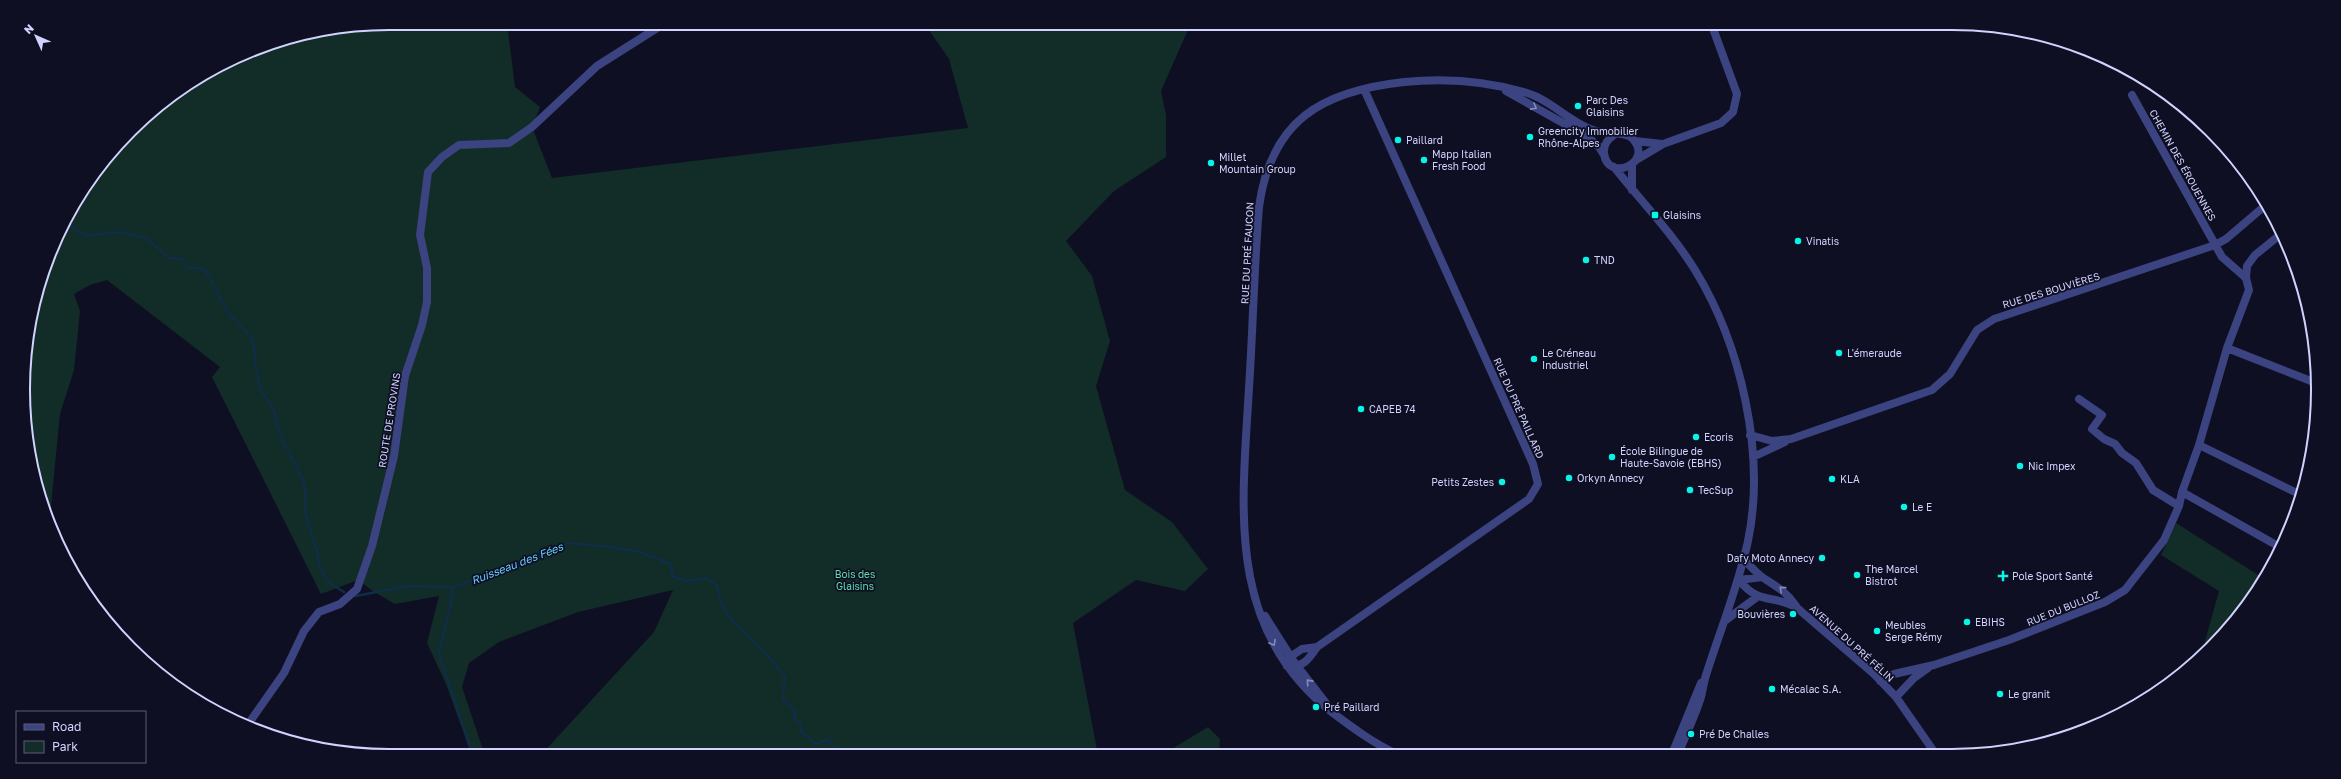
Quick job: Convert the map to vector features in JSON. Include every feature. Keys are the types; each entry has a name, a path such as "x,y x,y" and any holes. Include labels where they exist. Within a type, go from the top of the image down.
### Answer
{"street":[{"name":"ROUTE DE PROVINS","path":"250,721 284,673 304,630 318,612 340,604 357,589 372,546 394,456 405,376 422,325 426,302 427,268 420,235 428,172 442,157 459,145 509,143 532,127 597,66 654,30"},
{"path":"1614,167 1621,168 1634,162 1663,144 1721,123 1730,116 1736,106 1735,87 1713,30"},
{"name":"RUE DU PRÉ FAUCON","path":"1388,749 1358,733 1315,699 1287,666 1268,634 1246,560 1242,509 1260,193 1267,170 1275,152 1296,125 1324,102 1344,93 1404,82 1452,79 1528,93 1592,130 1614,135"},
{"name":"RUE DU PRÉ FAUCON","path":"1500,88 1588,137 1600,147 1604,155"},
{"name":"RUE DU PRÉ PAILLARD","path":"1297,667 1308,660 1317,647 1522,504 1533,495 1538,484 1533,464 1364,89"},
{"name":"CHEMIN DES ÉROUENNES","path":"2132,96 2222,257 2246,278"},
{"path":"1663,144 1635,141 1626,134 1614,135 1606,143 1604,155 1606,160 1614,167 1665,228 1689,262 1713,304 1735,359 1747,412 1753,457 1752,506 1744,560 1726,620 1707,673 1701,697 1680,749"},
{"path":"1632,190 1634,162 1638,150 1635,141"},
{"name":"RUE DES BOUVIÈRES","path":"1753,457 1791,439 1912,398 1936,387 1950,374 1977,330 2001,316 2090,288 2216,245 2226,239 2262,208"},
{"name":"RUE DU BULLOZ","path":"1880,681 1894,674 1934,665 2009,640 2105,602 2125,590 2164,540 2180,506 2182,492 2199,445 2227,348 2249,290 2246,278 2247,266 2255,255 2277,238"},
{"path":"2227,348 2311,381"},
{"path":"2079,399 2102,416 2092,429 2115,444 2122,453 2136,463 2153,490 2180,506"},
{"name":"RUE DES BOUVIÈRES","path":"1750,435 1772,441 1791,439"},
{"path":"2199,445 2296,493"},
{"path":"2182,492 2276,545"},
{"name":"AVENUE DU PRÉ FÉLIN","path":"1744,560 1762,577 1778,586 1790,597 1796,607"},
{"path":"1739,580 1762,577"},
{"path":"1726,620 1757,597 1739,580"},
{"name":"AVENUE DU PRÉ FÉLIN","path":"1757,597 1784,601 1796,607 1896,697 1932,749"},
{"name":"RUE DU PRÉ FAUCON","path":"1259,607 1290,657 1333,713"},
{"name":"RUE DU PRÉ PAILLARD","path":"1290,657 1302,650 1317,647"},
{"path":"1290,657 1287,666 1297,667"},
{"name":"RUE DU BULLOZ","path":"1896,697 1920,673 1934,665"},
{"path":"1674,749 1695,694 1707,673"}],"green space":[{"name":"Bois des Glaisins","path":"508,30 515,87 540,107 532,127 552,178 968,128 949,59 929,30 1188,30 1161,91 1166,115 1166,157 1114,191 1066,241 1092,276 1110,341 1096,386 1125,490 1172,522 1208,569 1185,591 1136,580 1073,623 1097,749 546,749 654,632 673,590 578,612 499,642 469,663 462,687 483,749 469,749 446,684 427,643 439,596 395,604 374,592 358,580 321,594 212,377 220,367 107,280 90,285 74,294 80,311 74,370 60,414 51,510 42,483 33,436 30,390 31,366 33,343 42,296 57,252 67,230 78,210 104,171 119,152 152,119 171,104 210,78 252,57 274,49 319,37 366,31"},
{"path":"2176,523 2259,575 2237,608 2204,646 2219,591 2161,555"},
{"path":"1208,727 1220,739 1219,749 1172,749"}],"waterway":[{"path":"69,225 86,236 121,232 146,238 169,258 182,259 188,268 202,268 208,274 226,310 250,336 254,347 256,370 261,390 274,410 280,435 303,480 305,489 305,512 317,552 319,565 328,582 344,592"},
{"name":"Ruisseau des Fées","path":"356,596 407,586 453,587 527,561 568,543 611,547 639,552 671,564 672,576 686,581 707,578 717,586 722,606 735,624 764,651 785,677 783,699 795,711 794,719 801,723 801,732 816,744 829,739 834,749"},
{"path":"453,587 450,607 439,653 471,749"}],"place":[{"name":"Parc Des Glaisins","path":"1578,106"},
{"name":"Greencity Immobilier Rhône-Alpes","path":"1530,137"},
{"name":"Paillard","path":"1398,140"},
{"name":"Mapp Italian Fresh Food","path":"1424,160"},
{"name":"Millet Mountain Group","path":"1211,163"},
{"name":"Glaisins","path":"1655,215"},
{"name":"Vinatis","path":"1798,241"},
{"name":"TND","path":"1586,260"},
{"name":"L'émeraude","path":"1839,353"},
{"name":"Le Créneau Industriel","path":"1534,359"},
{"name":"CAPEB 74","path":"1361,409"},
{"name":"Ecoris","path":"1696,437"},
{"name":"École Bilingue de Haute-Savoie (EBHS)","path":"1612,457"},
{"name":"Nic Impex","path":"2020,466"},
{"name":"Orkyn Annecy","path":"1569,478"},
{"name":"KLA","path":"1832,479"},
{"name":"Petits Zestes","path":"1502,482"},
{"name":"TecSup","path":"1690,490"},
{"name":"Le E","path":"1904,507"},
{"name":"Dafy Moto Annecy","path":"1822,558"},
{"name":"The Marcel Bistrot","path":"1857,575"},
{"name":"Pole Sport Santé","path":"2003,576"},
{"name":"Bouvières","path":"1793,614"},
{"name":"EBIHS","path":"1967,622"},
{"name":"Meubles Serge Rémy","path":"1877,631"},
{"name":"Mécalac S.A.","path":"1772,689"},
{"name":"Le granit","path":"2000,694"},
{"name":"Pré Paillard","path":"1316,707"},
{"name":"Pré De Challes","path":"1691,734"}]}
